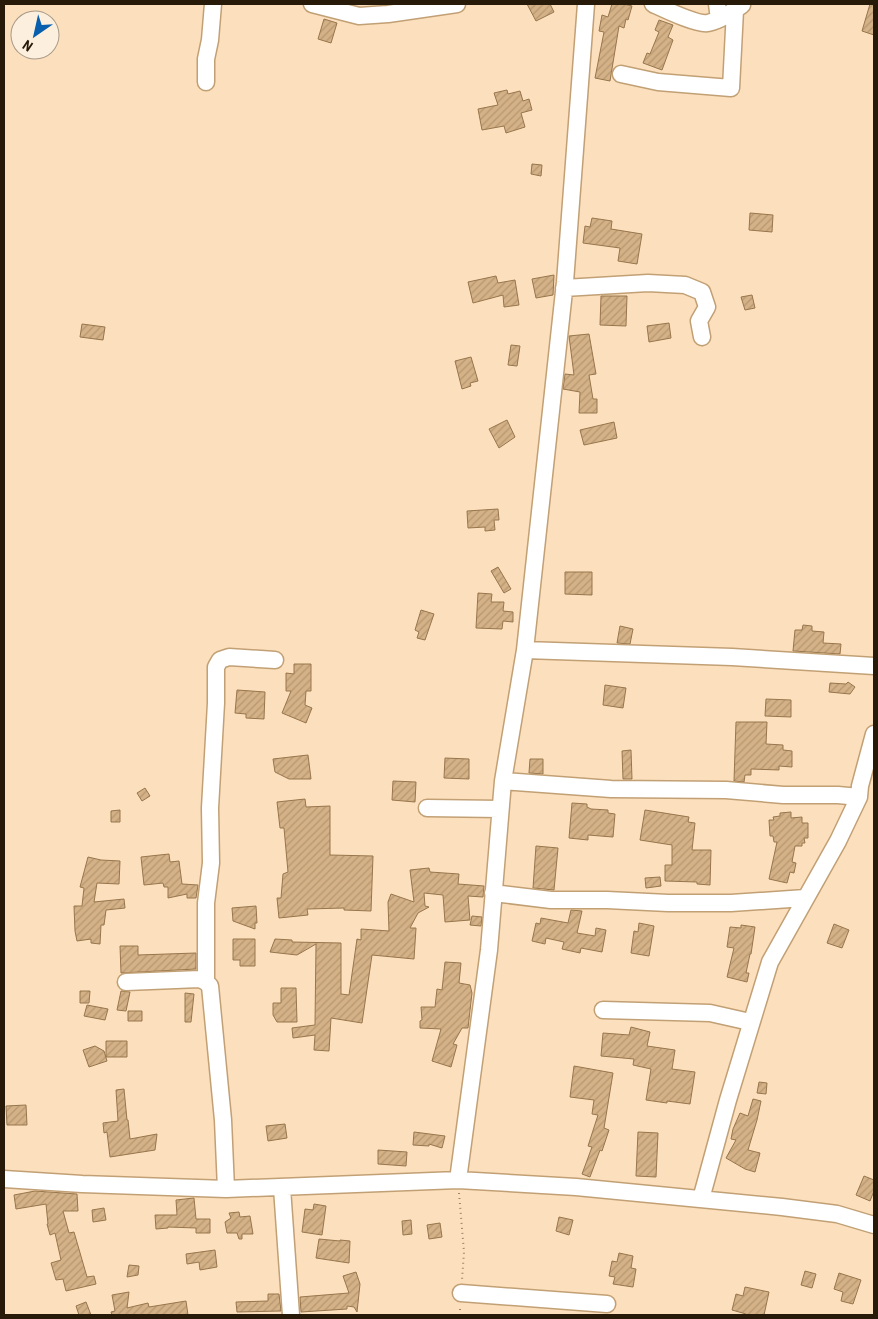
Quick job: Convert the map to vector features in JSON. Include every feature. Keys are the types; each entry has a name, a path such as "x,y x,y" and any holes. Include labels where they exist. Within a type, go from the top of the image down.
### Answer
{"street":[{"path":"206,82 206,59 210,40 213,4"},
{"path":"312,4 359,16 388,14 457,4"},
{"path":"458,1180 489,950 503,781 525,650 564,288 586,4"},
{"path":"621,74 658,82 731,88 740,7 718,11 706,23 653,4"},
{"path":"564,288 648,283 685,285 702,292 706,307 699,320 702,337"},
{"path":"525,650 732,657 874,666"},
{"path":"206,982 206,902 211,863 210,808 216,703 216,667 220,660 229,657 275,660"},
{"path":"701,1199 750,1022 770,962 838,841 858,797 874,734"},
{"path":"503,781 611,789 726,790 783,795 858,797"},
{"path":"427,808 500,809"},
{"path":"493,893 551,900 668,903 731,903 805,898"},
{"path":"126,982 200,979 210,986 223,1120 226,1189"},
{"path":"603,1010 710,1013 750,1022"},
{"path":"4,1179 226,1189 458,1180 576,1187 701,1199 837,1214 874,1225"},
{"path":"282,1188 291,1315"},
{"path":"461,1292 607,1304"}],"path":[{"path":"458,1180 464,1252 460,1315"}],"building":[{"path":"527,4 550,4 554,12 536,21"},
{"path":"612,4 632,6 624,28 619,26 610,81 595,78 604,32 599,31 602,15 608,17"},
{"path":"870,4 874,4 874,35 862,31"},
{"path":"324,19 337,23 331,43 318,39"},
{"path":"659,20 673,25 668,37 673,40 662,70 643,63 647,53 650,54 659,32 655,30"},
{"path":"507,90 508,94 520,91 523,101 529,99 532,110 521,113 525,127 506,133 504,126 482,130 478,109 498,105 494,93"},
{"path":"532,164 542,165 541,176 531,174"},
{"path":"750,213 773,215 772,232 749,230"},
{"path":"592,218 612,221 611,229 642,234 637,264 618,261 620,248 583,243 585,226 590,227"},
{"path":"554,275 553,295 536,298 532,279"},
{"path":"496,276 498,283 515,280 519,305 504,307 503,295 473,303 468,282"},
{"path":"752,295 755,308 745,310 741,297"},
{"path":"601,296 627,296 626,326 600,325"},
{"path":"669,323 671,338 649,342 647,326"},
{"path":"82,324 105,327 103,340 80,337"},
{"path":"589,334 596,374 589,375 593,399 597,399 597,413 579,413 580,392 563,389 565,374 574,375 569,336"},
{"path":"511,345 520,346 517,366 508,365"},
{"path":"471,357 478,381 470,383 471,386 462,389 455,361"},
{"path":"507,420 515,437 499,448 489,429"},
{"path":"614,422 617,438 584,445 580,430"},
{"path":"498,509 499,520 494,520 495,530 485,531 485,527 468,528 467,511"},
{"path":"498,567 511,589 504,593 491,571"},
{"path":"565,572 592,572 592,595 565,594"},
{"path":"478,593 492,594 491,602 504,602 503,611 513,612 513,622 503,621 502,629 476,628"},
{"path":"421,610 434,614 425,640 417,638 419,632 415,630"},
{"path":"803,625 812,626 812,631 824,632 823,643 841,644 840,654 793,651 795,630 802,630"},
{"path":"620,626 633,629 630,644 617,643"},
{"path":"294,664 311,664 311,691 306,691 305,705 312,708 306,723 282,713 291,691 286,691 286,673 294,674"},
{"path":"848,682 855,687 850,694 829,692 830,683 846,684"},
{"path":"605,685 626,688 623,708 603,705"},
{"path":"237,690 265,692 264,719 246,718 246,714 235,713"},
{"path":"766,699 791,700 791,717 765,716"},
{"path":"736,722 767,722 766,744 783,745 783,750 792,751 792,767 779,766 779,770 751,769 751,775 745,775 744,782 734,781"},
{"path":"631,750 632,779 623,779 622,751"},
{"path":"308,755 311,779 289,779 275,772 273,759"},
{"path":"445,758 469,759 469,779 444,778"},
{"path":"530,759 543,759 543,774 529,773"},
{"path":"393,781 416,782 415,802 392,800"},
{"path":"145,788 150,796 142,801 137,793"},
{"path":"305,799 306,807 330,806 330,855 373,856 371,911 344,910 344,908 307,909 308,915 279,918 277,898 281,898 283,874 288,872 284,828 280,828 277,802"},
{"path":"572,803 587,804 587,807 591,809 608,810 608,813 615,814 613,837 588,835 588,840 569,838"},
{"path":"120,810 120,822 111,822 111,811"},
{"path":"645,810 689,817 688,822 695,823 692,850 711,850 710,885 697,884 697,882 665,881 665,865 672,865 672,845 640,840"},
{"path":"791,812 791,818 802,817 802,823 808,823 808,838 804,838 805,843 802,843 802,846 795,846 792,862 796,863 794,873 790,872 787,883 769,879 777,842 774,842 773,836 770,836 769,820 774,820 773,817 780,816 780,813"},
{"path":"536,846 558,848 554,890 533,888"},
{"path":"169,854 170,862 179,861 182,884 198,885 196,898 187,898 187,894 168,898 168,887 164,887 163,883 144,885 141,857"},
{"path":"88,857 120,861 119,884 97,883 94,902 124,899 125,908 106,910 104,925 101,925 100,944 91,943 91,939 77,941 75,931 74,906 82,906 84,888 80,887"},
{"path":"429,868 430,872 459,874 458,884 484,886 483,897 468,896 470,920 445,922 443,895 424,893 425,906 429,907 418,913 410,928 416,928 414,959 372,955 362,1023 331,1018 329,1051 314,1050 315,1035 293,1038 292,1028 315,1025 316,944 297,955 270,952 275,939 292,940 292,942 341,943 341,994 349,995 357,939 361,940 361,929 389,931 388,902 391,894 414,902 410,870"},
{"path":"660,877 661,886 646,888 645,878"},
{"path":"256,906 257,923 255,923 255,929 233,921 232,908"},
{"path":"571,910 582,911 577,933 595,936 596,928 606,930 602,952 581,948 580,953 562,949 564,942 546,938 545,944 532,941 536,923 540,924 541,918 568,923"},
{"path":"472,916 482,917 481,926 470,925"},
{"path":"639,923 654,926 649,956 631,953 634,931 638,932"},
{"path":"834,924 849,930 842,948 827,943"},
{"path":"741,925 755,927 746,973 749,973 747,982 727,977 734,948 727,947 730,927 741,928"},
{"path":"233,939 255,939 255,966 240,966 240,960 233,960"},
{"path":"120,946 138,946 138,955 196,953 196,969 121,973"},
{"path":"445,962 461,963 459,983 470,985 472,993 468,1028 462,1028 453,1044 457,1045 451,1067 432,1061 441,1029 420,1028 420,1021 422,1020 421,1007 435,1007 437,989 442,990"},
{"path":"281,988 296,988 297,1022 277,1022 273,1015 273,1003 281,1003"},
{"path":"80,991 90,991 89,1003 80,1003"},
{"path":"121,991 130,992 126,1011 117,1010"},
{"path":"185,993 194,994 191,1022 185,1022"},
{"path":"87,1005 108,1009 105,1020 84,1016"},
{"path":"128,1011 142,1011 142,1021 128,1021"},
{"path":"631,1027 650,1032 647,1046 675,1050 672,1069 695,1072 690,1104 646,1100 651,1069 633,1065 634,1059 601,1056 603,1033 629,1035"},
{"path":"106,1041 127,1041 127,1057 106,1057"},
{"path":"95,1046 104,1051 107,1061 89,1067 83,1050"},
{"path":"574,1066 613,1073 604,1128 609,1130 590,1177 582,1174 592,1147 588,1146 598,1115 592,1114 594,1100 570,1097"},
{"path":"759,1082 767,1083 766,1094 757,1093"},
{"path":"124,1089 130,1139 157,1134 155,1150 110,1157 107,1132 104,1133 103,1123 118,1121 116,1090"},
{"path":"753,1099 761,1101 748,1150 760,1153 755,1172 745,1169 726,1158 736,1140 731,1139 740,1113 748,1116"},
{"path":"26,1105 27,1125 7,1125 6,1106"},
{"path":"285,1124 287,1138 268,1141 266,1126"},
{"path":"414,1132 445,1136 442,1148 429,1144 429,1146 413,1145"},
{"path":"638,1132 658,1133 656,1177 636,1176"},
{"path":"378,1150 407,1152 406,1166 378,1164"},
{"path":"864,1176 874,1180 874,1191 870,1201 856,1195"},
{"path":"35,1191 77,1194 78,1211 63,1211 69,1233 74,1232 87,1277 94,1276 96,1284 66,1291 63,1279 56,1280 51,1263 61,1260 55,1233 50,1235 47,1224 46,1204 16,1209 14,1195"},
{"path":"194,1198 196,1219 210,1219 210,1233 196,1233 196,1228 168,1227 156,1229 155,1215 177,1215 176,1200"},
{"path":"314,1204 326,1206 322,1235 302,1232 305,1209 313,1210"},
{"path":"104,1208 106,1220 93,1222 92,1210"},
{"path":"239,1212 240,1217 250,1216 253,1234 242,1234 242,1239 239,1239 237,1233 227,1233 225,1222 231,1218 229,1213"},
{"path":"559,1217 573,1220 569,1235 556,1231"},
{"path":"411,1220 412,1234 403,1235 402,1221"},
{"path":"440,1223 442,1237 429,1239 427,1225"},
{"path":"319,1239 350,1241 349,1263 316,1258"},
{"path":"215,1250 217,1267 200,1270 199,1262 187,1264 186,1254"},
{"path":"619,1253 633,1256 631,1268 636,1269 633,1287 613,1284 615,1277 609,1276 612,1261 617,1262"},
{"path":"129,1265 139,1266 138,1275 127,1277"},
{"path":"805,1271 816,1274 812,1288 801,1285"},
{"path":"356,1272 360,1284 357,1312 354,1307 347,1306 347,1309 301,1312 300,1297 349,1293 343,1276"},
{"path":"839,1273 861,1280 853,1304 841,1301 843,1292 834,1289"},
{"path":"745,1287 769,1292 764,1315 746,1315 732,1310 736,1294 743,1296"},
{"path":"129,1292 127,1308 148,1303 149,1307 186,1301 188,1315 112,1315 111,1312 115,1311 112,1295"},
{"path":"268,1294 279,1294 281,1311 237,1312 236,1302 268,1301"},
{"path":"86,1302 91,1315 79,1315 76,1306"}]}
